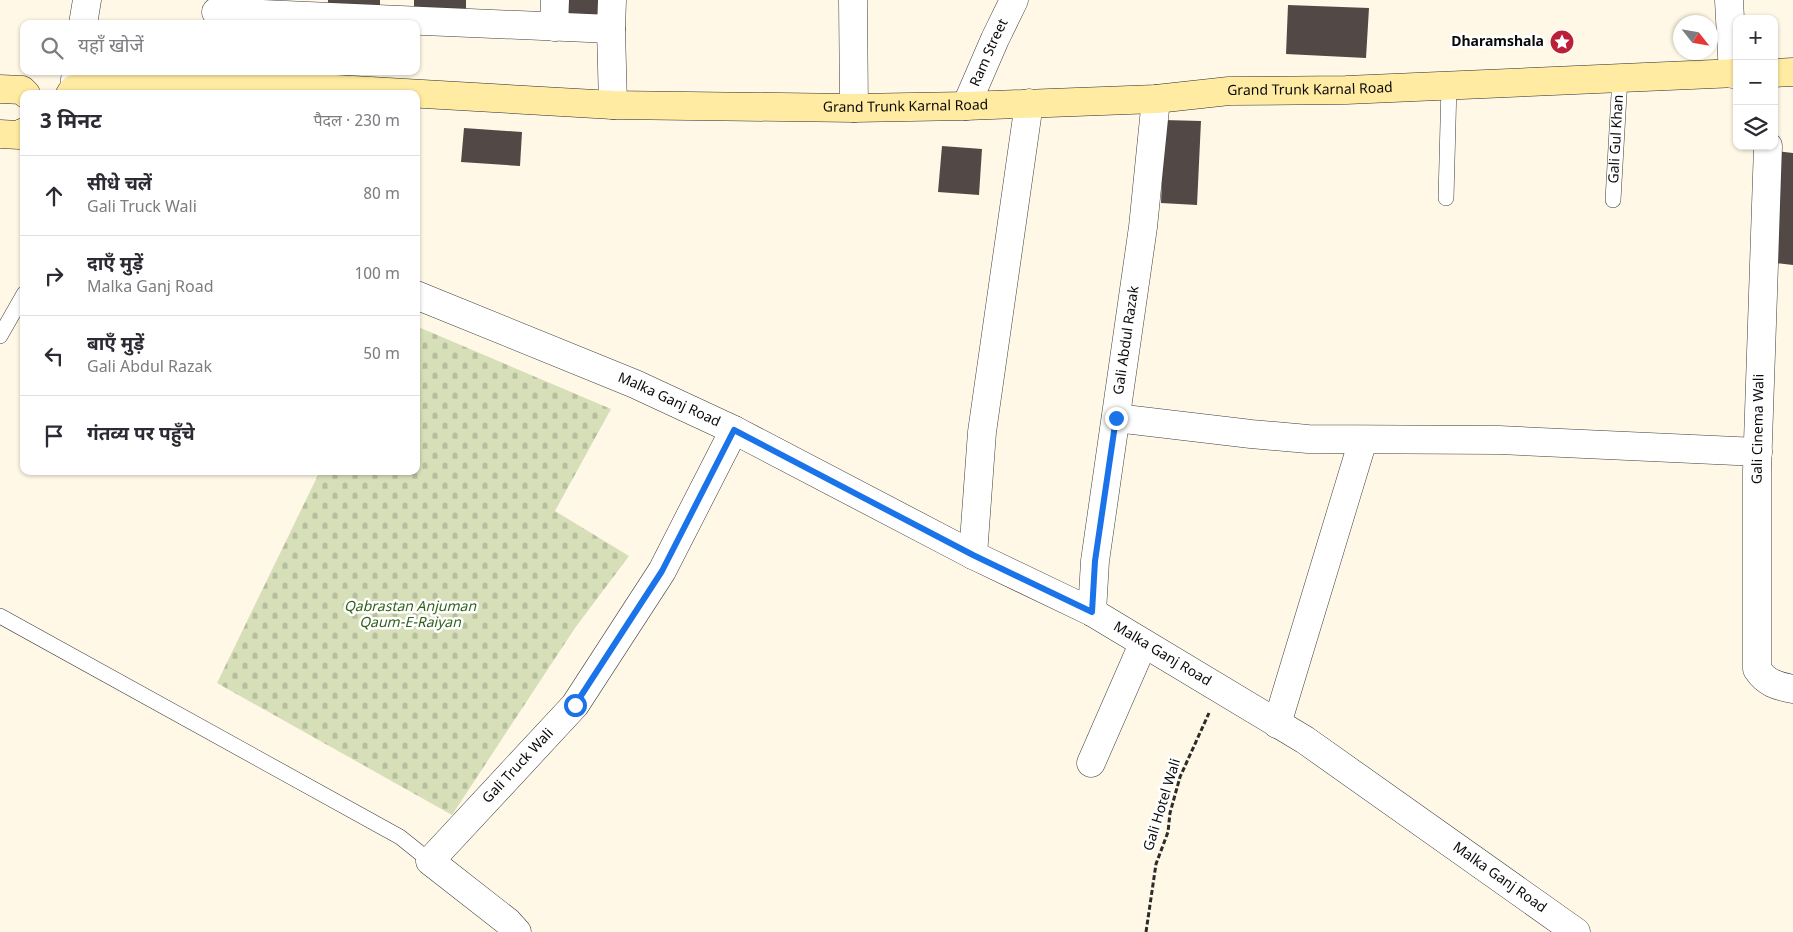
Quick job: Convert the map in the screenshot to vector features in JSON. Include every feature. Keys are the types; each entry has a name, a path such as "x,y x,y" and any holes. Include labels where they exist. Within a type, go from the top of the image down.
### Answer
{"main road":[{"path":"1778,72 1793,72"},
{"name":"Grand Trunk Karnal Road","path":"420,94 613,105 854,108 1156,99 1229,91 1346,90 1733,73"},
{"name":"Grand Trunk Karnal Road","path":"73,85 140,82 215,82 353,90"},
{"path":"0,89 22,90"},
{"path":"0,134 20,135"}],"street":[{"path":"84,20 87,0"},
{"path":"554,27 555,0"},
{"path":"612,0 613,105"},
{"path":"852,0 854,108"},
{"name":"Ram Street","path":"966,106 1014,0"},
{"path":"1729,0 1734,60"},
{"path":"216,12 314,8 477,12 554,27 611,30"},
{"name":"Gali Abdul Razak","path":"1092,612 1095,561 1143,227 1156,99"},
{"path":"973,555 982,432 1029,103"},
{"name":"Gali Cinema Wali","path":"1768,150 1758,452 1758,669 1768,681 1777,686 1793,689"},
{"name":"Malka Ganj Road","path":"420,297 635,384 734,430 973,555 1092,612 1305,740 1576,932"},
{"path":"1116,418 1308,439 1499,440 1758,452"},
{"name":"Gali Truck Wali","path":"430,861 575,705 662,571 734,430"},
{"path":"1277,724 1363,440"},
{"path":"1091,763 1143,644"},
{"path":"430,861 508,922 517,932"}],"lane":[{"name":"Gali Gul Khan","path":"1613,200 1620,77"},
{"path":"1446,198 1449,85"},
{"path":"0,336 20,301"},
{"path":"0,616 400,837 430,861"}],"path":[{"name":"Gali Hotel Wali","path":"1146,932 1156,864 1168,832 1170,813 1180,777 1221,690"}],"green space":[{"name":"Qabrastan Anjuman Qaum-E-Raiyan","path":"420,328 611,409 555,511 629,556 575,628 452,815 217,683 318,475 420,475"}],"building":[{"path":"328,0 380,0 380,6 328,5"},
{"path":"414,0 466,0 466,9 414,7"},
{"path":"565,0 599,0 598,23 564,21"},
{"path":"1288,5 1369,8 1366,58 1286,54"},
{"path":"1164,120 1201,121 1197,205 1161,203"},
{"path":"464,128 522,132 520,166 461,162"},
{"path":"942,146 982,149 979,195 938,192"},
{"path":"1777,151 1793,153 1793,265 1766,262"}],"place":[{"name":"Dharamshala","path":"1562,42"}],"route":[{"path":"575,705 662,571 734,430 973,555 1092,612 1095,561 1116,418"}]}
